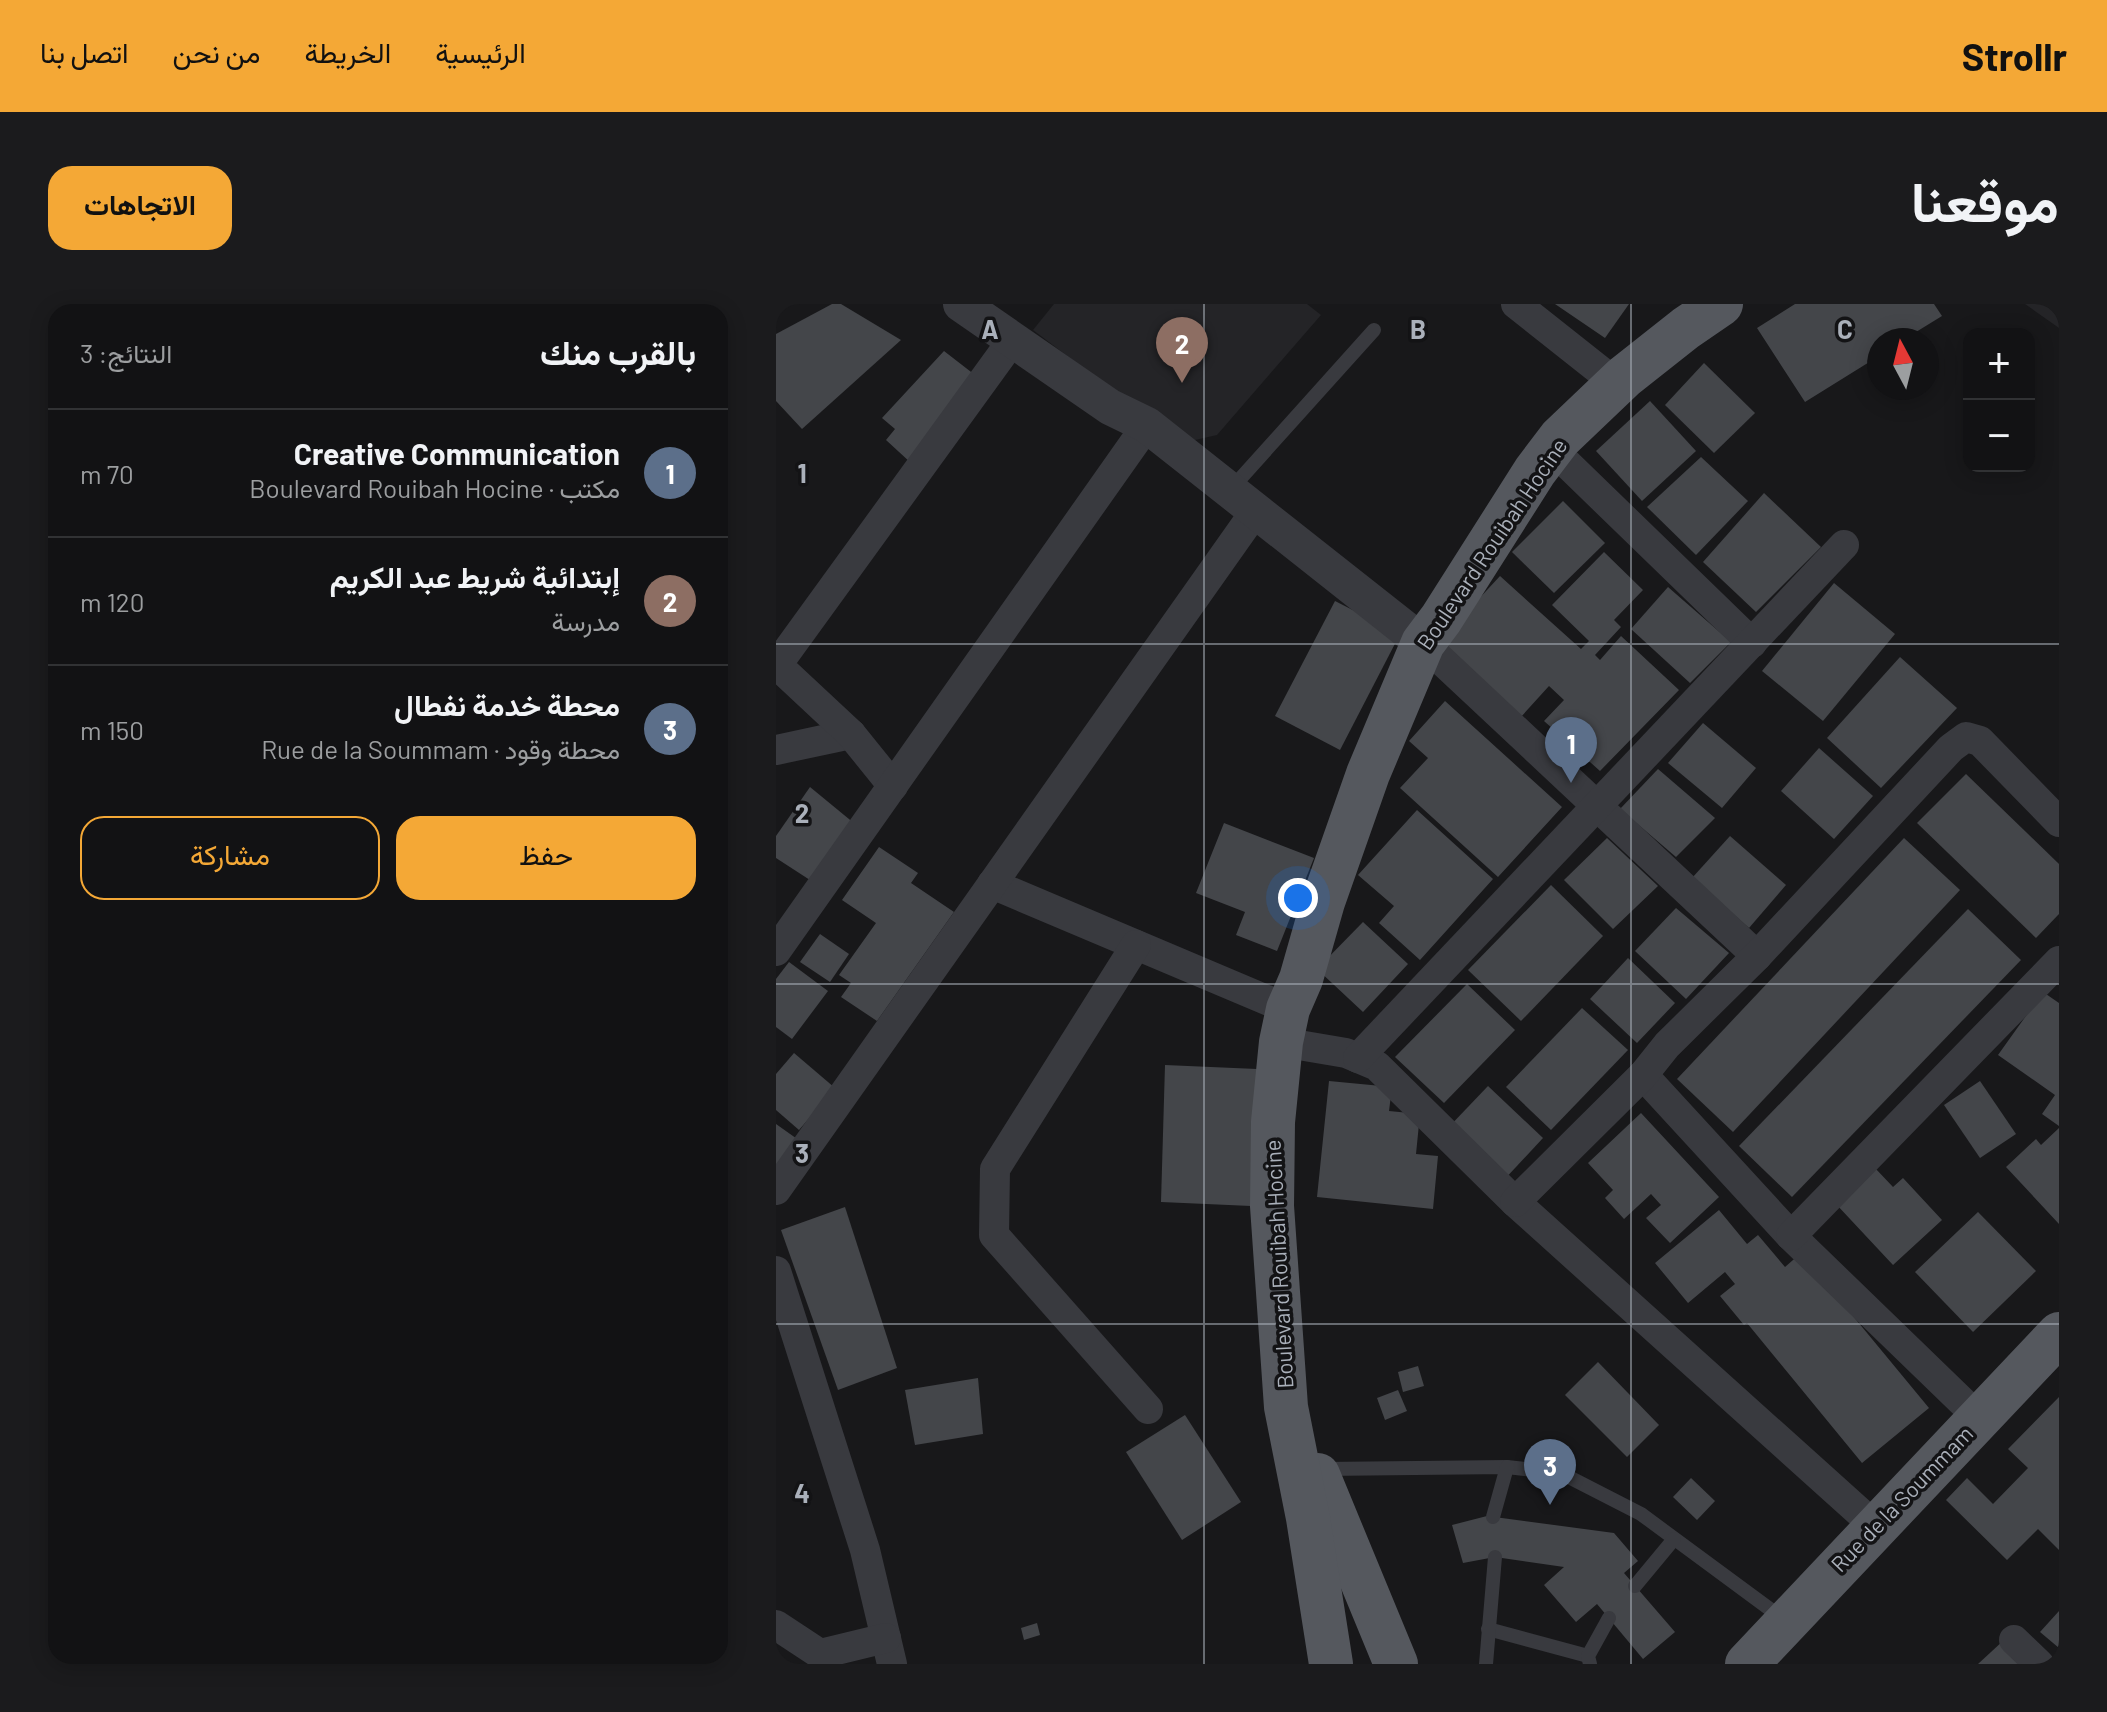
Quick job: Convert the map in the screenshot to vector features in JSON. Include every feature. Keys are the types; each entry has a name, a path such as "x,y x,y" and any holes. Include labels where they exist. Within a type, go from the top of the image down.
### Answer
{"main road":[{"name":"Boulevard Rouibah Hocine","path":"1286,1407 1272,1206 1273,1122 1284,1025 1368,774 1423,643 1552,449 1617,384 1721,304"},
{"name":"Rue de la Soummam","path":"1747,1664 2059,1334"},
{"path":"1286,1407 1316,1469 1396,1664"},
{"path":"1286,1407 1308,1518 1331,1664"}],"street":[{"path":"961,304 1110,407 1147,425 1423,643 1757,956"},
{"path":"1516,304 1617,384"},
{"path":"893,786 851,734 777,664 1014,338"},
{"path":"776,951 1147,425"},
{"path":"1552,449 1752,643"},
{"path":"776,1190 992,884 1244,500"},
{"path":"1358,1058 1844,545"},
{"path":"776,750 851,734"},
{"path":"1515,1202 1643,1075 1667,1045 1757,956 1951,748 1966,737 1980,741 2059,822"},
{"path":"992,884 1136,945 1284,1025 1377,1066 1515,1202 1876,1527"},
{"path":"1136,945 995,1169 994,1235 1148,1409"},
{"path":"1791,1236 2059,961"},
{"path":"1643,1075 1791,1236 1979,1418"},
{"path":"776,1271 865,1550 889,1651 820,1654 776,1625"},
{"path":"2014,1640 2039,1664"}],"lane":[{"path":"1244,500 1374,330"},
{"path":"1493,1517 1507,1467"},
{"path":"1316,1469 1507,1467 1561,1473 1641,1514 1786,1621"},
{"path":"1635,1586 1674,1539"},
{"path":"1486,1664 1495,1557"},
{"path":"1488,1629 1589,1660 1609,1618"}],"shaded area":[{"path":"1054,304 1307,304 1321,315 1217,435 1182,443 1033,330"},
{"path":"2025,304 2059,304 2059,328"}],"building":[{"path":"832,304 841,304 901,340 802,429 776,401 776,334"},
{"path":"1555,304 1629,304 1605,338"},
{"path":"1795,304 1934,304 1942,316 1922,328 1867,328 1867,363 1805,402 1757,328"},
{"path":"944,351 975,375 911,463 886,440 895,429 882,418"},
{"path":"1704,363 1755,413 1714,453 1665,405"},
{"path":"1650,401 1696,451 1642,501 1596,451"},
{"path":"1701,457 1748,501 1696,555 1647,507"},
{"path":"1764,493 1821,547 1756,612 1703,562"},
{"path":"1563,501 1605,543 1554,593 1512,552"},
{"path":"1604,552 1643,590 1614,620 1621,627 1595,655 1600,660 1621,636 1679,690 1600,771 1544,721 1564,700 1549,686 1520,718 1438,643 1500,576 1581,649 1589,641 1552,605"},
{"path":"1834,583 1895,634 1823,721 1762,671"},
{"path":"1668,587 1731,642 1690,683 1631,629"},
{"path":"1335,601 1400,634 1340,750 1275,716"},
{"path":"1900,657 1957,708 1881,788 1827,738"},
{"path":"1445,701 1562,807 1498,877 1400,788 1428,758 1409,741"},
{"path":"1703,723 1756,768 1722,808 1668,763"},
{"path":"1819,748 1873,796 1834,839 1781,791"},
{"path":"1658,769 1715,818 1676,857 1620,809"},
{"path":"1966,774 2059,864 2059,914 2036,938 1917,823"},
{"path":"810,787 855,824 813,882 776,858 776,836"},
{"path":"1417,810 1493,879 1420,960 1379,923 1394,906 1358,875"},
{"path":"1224,823 1314,858 1277,951 1236,935 1245,912 1196,893"},
{"path":"1730,836 1786,885 1749,928 1692,878"},
{"path":"1607,838 1658,886 1613,929 1564,880"},
{"path":"1904,838 1960,890 1733,1132 1677,1079"},
{"path":"879,847 918,873 911,883 954,912 877,1021 841,997 851,983 839,975 876,923 842,900"},
{"path":"1551,885 1603,936 1521,1021 1468,970"},
{"path":"1676,908 1729,953 1686,999 1635,951"},
{"path":"1968,909 2021,960 1792,1197 1739,1146"},
{"path":"1363,922 1408,964 1363,1012 1317,969"},
{"path":"820,934 849,954 830,982 800,962"},
{"path":"1628,958 1675,1003 1637,1043 1590,999"},
{"path":"789,962 828,991 792,1039 776,1027 776,979"},
{"path":"1467,984 1515,1030 1444,1103 1395,1057"},
{"path":"2043,992 2059,1003 2059,1126 2042,1114 2055,1095 1998,1055"},
{"path":"1582,1008 1628,1050 1551,1130 1506,1087"},
{"path":"794,1053 835,1088 799,1130 776,1110 776,1074"},
{"path":"1165,1065 1257,1069 1251,1206 1161,1202"},
{"path":"1329,1081 1392,1087 1389,1111 1420,1114 1416,1154 1438,1156 1433,1209 1317,1197"},
{"path":"1980,1081 2016,1134 1980,1158 1944,1105"},
{"path":"1488,1086 1543,1138 1502,1182 1446,1130"},
{"path":"1641,1113 1719,1197 1670,1243 1646,1218 1661,1205 1651,1194 1624,1219 1605,1198 1613,1190 1588,1163"},
{"path":"776,1124 800,1141 776,1173"},
{"path":"2059,1128 2059,1224 2006,1167 2036,1139 2041,1145"},
{"path":"1875,1168 1893,1187 1903,1178 1942,1220 1893,1265 1836,1204"},
{"path":"845,1207 897,1368 838,1390 781,1230"},
{"path":"1719,1210 1747,1244 1758,1235 1785,1267 1801,1253 1929,1408 1862,1463 1747,1323 1744,1325 1720,1296 1735,1284 1725,1272 1688,1303 1655,1263"},
{"path":"1978,1212 2036,1271 1973,1332 1915,1272"},
{"path":"1598,1362 1659,1425 1627,1457 1565,1395"},
{"path":"1418,1366 1424,1386 1403,1392 1398,1372"},
{"path":"978,1378 983,1434 915,1445 905,1390"},
{"path":"1398,1390 1407,1411 1385,1420 1377,1398"},
{"path":"2059,1397 2059,1550 2038,1529 2007,1560 1946,1500 1967,1478 1993,1504 2028,1468 2008,1449"},
{"path":"1185,1415 1241,1502 1182,1540 1126,1452"},
{"path":"1691,1478 1715,1501 1697,1520 1673,1497"},
{"path":"1487,1516 1614,1533 1638,1561 1624,1573 1675,1632 1643,1659 1597,1604 1576,1622 1544,1585 1564,1567 1495,1557 1463,1563 1452,1525"},
{"path":"2059,1611 2059,1648 2040,1632"},
{"path":"1037,1623 1040,1635 1024,1640 1021,1628"},
{"path":"2004,1640 2026,1664 1978,1664"}],"place":[{"name":"إبتدائية شريط عبد الكريم","path":"1182,383"},
{"name":"Creative Communication","path":"1571,783"},
{"name":"محطة خدمة نفطال","path":"1550,1505"}]}
